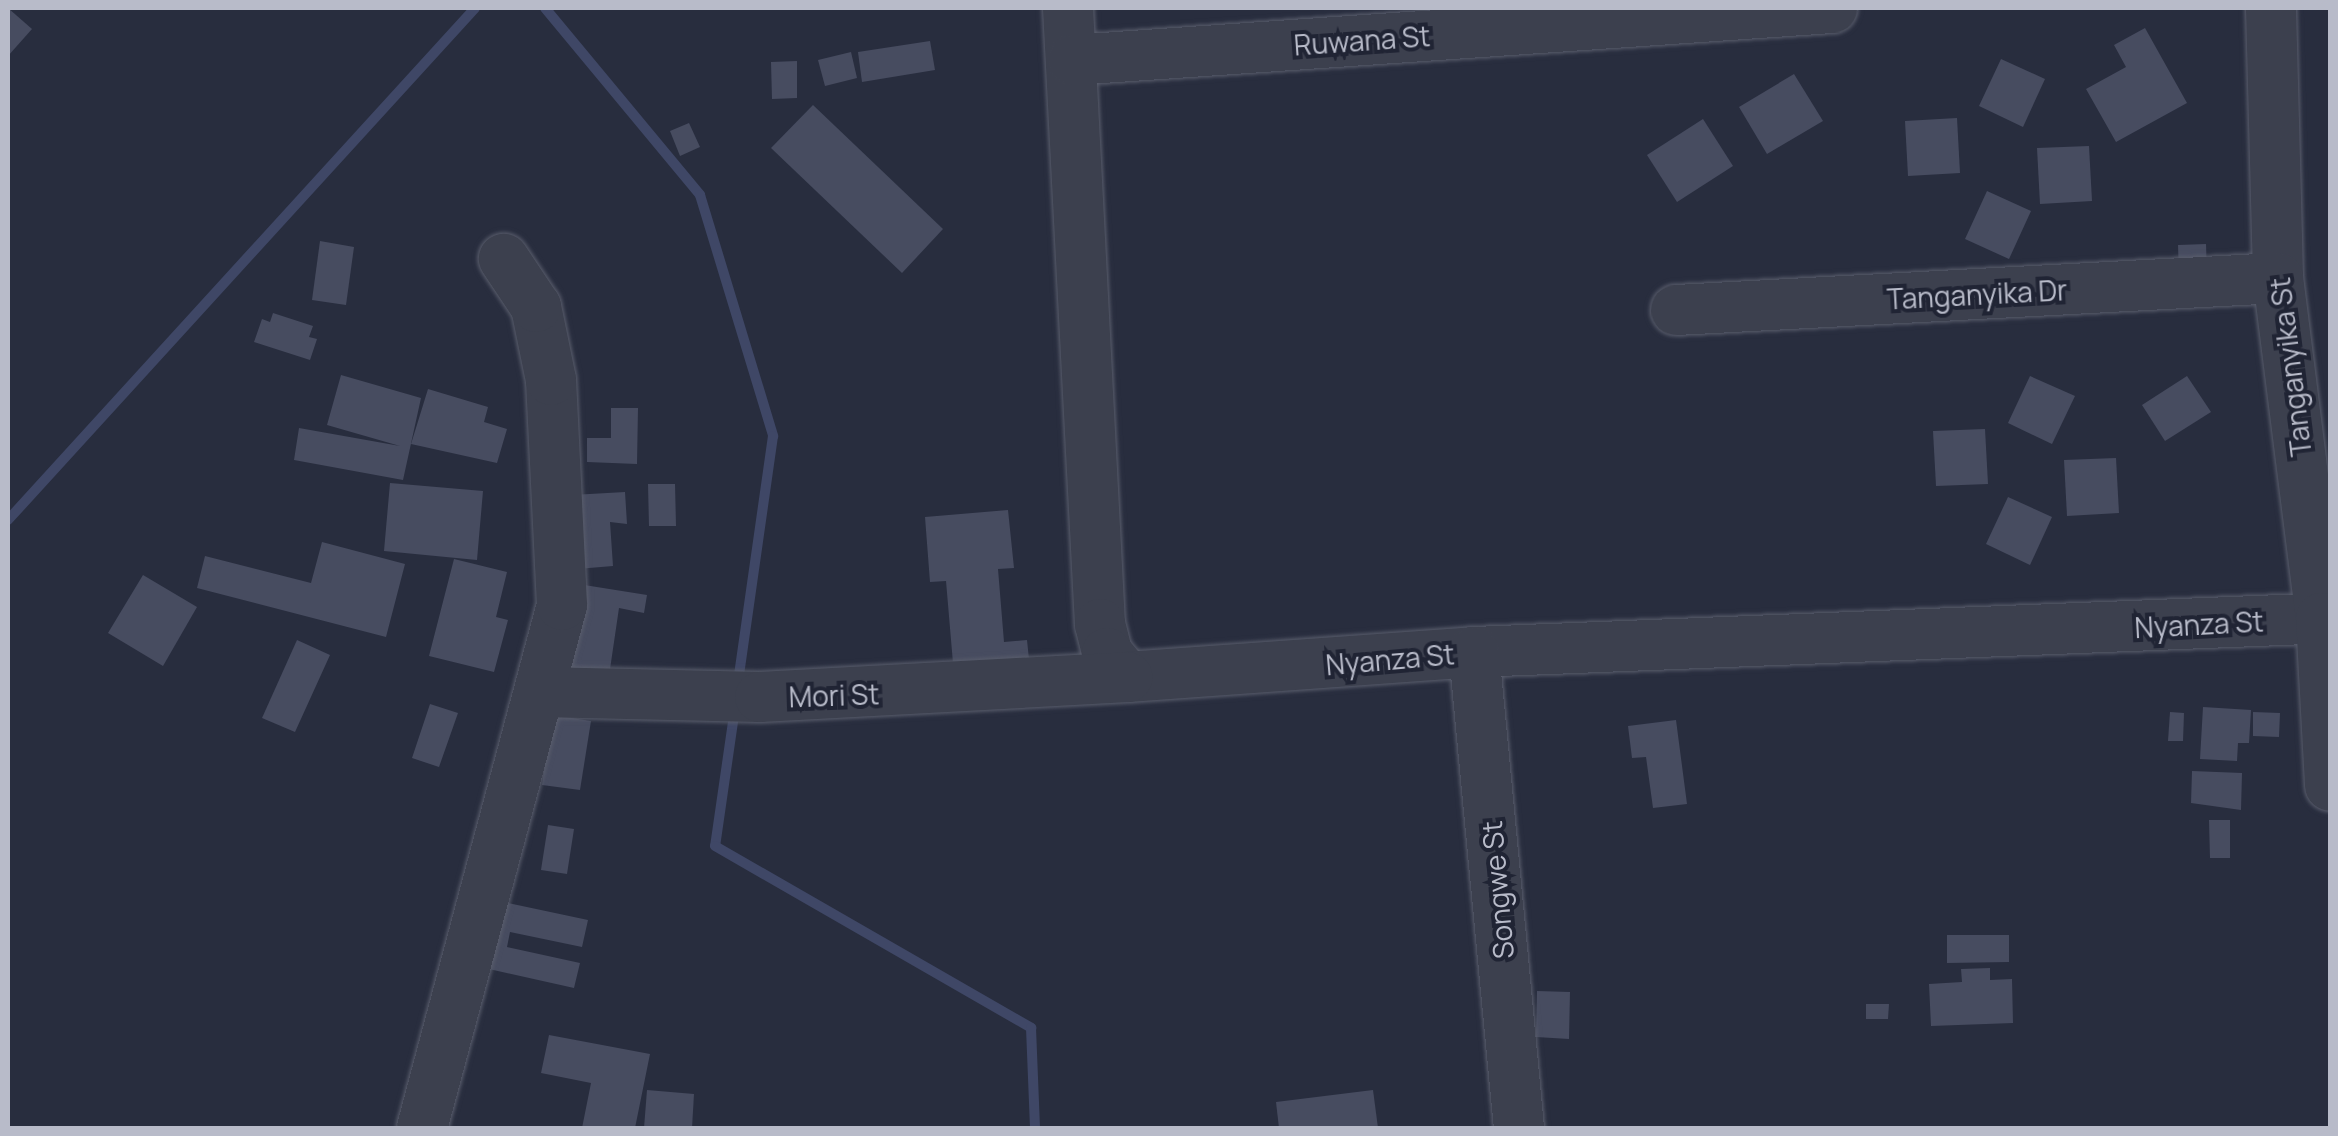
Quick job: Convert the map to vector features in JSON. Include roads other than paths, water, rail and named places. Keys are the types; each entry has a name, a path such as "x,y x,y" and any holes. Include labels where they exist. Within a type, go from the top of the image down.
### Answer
{"street":[{"path":"1068,8 1100,624 1107,653 1126,677"},
{"name":"Ruwana St","path":"1073,60 1832,8"},
{"name":"Tanganyika St","path":"2272,8 2278,278 2326,618 2330,786"},
{"path":"422,1128 562,605 550,380 536,308 504,259"},
{"name":"Tanganyika Dr","path":"1676,310 2278,278"},
{"name":"Nyanza St","path":"1126,677 1474,652 2326,618"},
{"name":"Songwe St","path":"1474,652 1519,1128"},
{"name":"Mori St","path":"540,692 736,697 1126,677"}],"waterway":[{"path":"8,520 475,8"},
{"path":"545,8 700,195 773,436 738,682"},
{"path":"735,708 715,846 1031,1028 1035,1128"}]}
